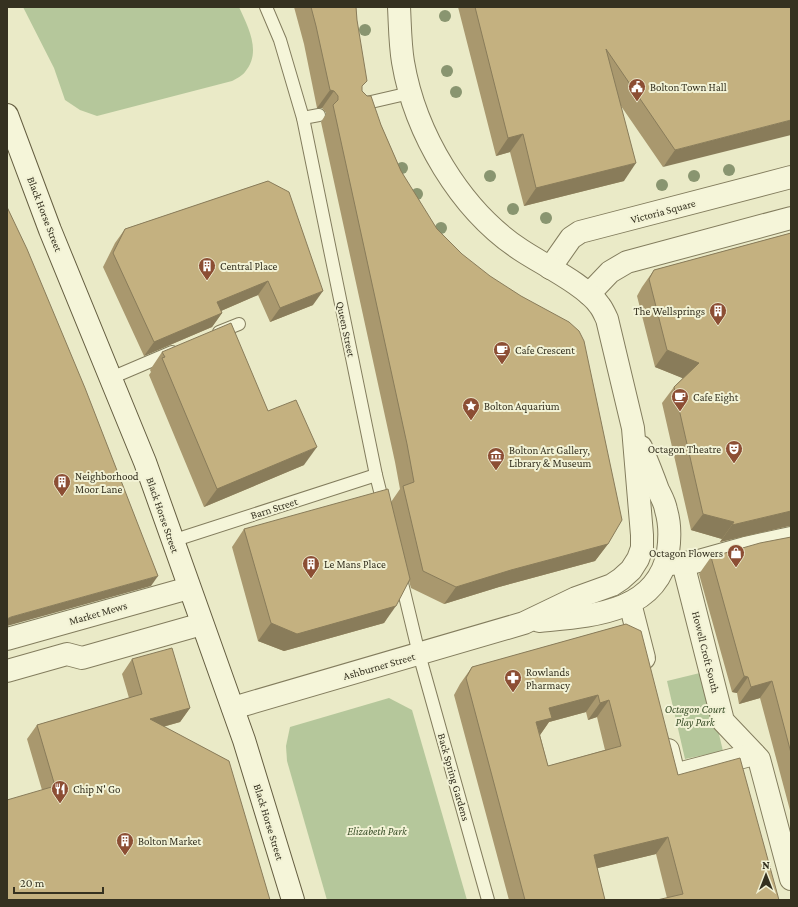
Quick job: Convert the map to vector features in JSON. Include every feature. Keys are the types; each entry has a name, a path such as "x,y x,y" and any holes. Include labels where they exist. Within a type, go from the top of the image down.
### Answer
{"street":[{"name":"Howell Croft South","path":"399,7 402,61 410,93 424,132 444,168 469,203 493,228 514,245 590,294 600,306 607,319 633,428 642,535 642,548 638,559"},
{"name":"Black Horse Street","path":"7,115 50,230 145,462 233,708 294,900"},
{"name":"Victoria Square","path":"550,268 571,238 580,232 791,177"},
{"path":"590,294 610,272 627,262 791,218"},
{"name":"Howell Croft South","path":"633,428 666,509 674,564 723,721 759,759 791,879"},
{"path":"674,564 695,562 745,548 791,538"},
{"name":"Ashburner Street","path":"233,708 524,623 576,598 612,585 631,570 638,559"},
{"name":"Ashburner Street","path":"524,623 580,617 614,610 630,603 651,589 660,577 674,564"},
{"name":"Market Mews","path":"7,639 189,588"},
{"path":"630,603 649,676"},
{"path":"7,671 66,654 82,658 202,624"},
{"path":"662,729 674,775 754,754"}],"lane":[{"name":"Queen Street","path":"266,7 280,40 303,118 376,475 387,522"},
{"path":"356,106 410,93"},
{"path":"303,118 319,115"},
{"path":"210,336 239,324"},
{"path":"111,378 182,348"},
{"name":"Barn Street","path":"172,541 376,475"},
{"path":"397,561 419,654"},
{"name":"Back Spring Gardens","path":"419,654 488,900"}],"green space":[{"path":"23,7 239,7 252,40 252,56 250,64 245,72 232,81 97,116 80,110 65,100 54,68"},
{"name":"Octagon Court Play Park","path":"704,672 723,751 685,759 667,681"},
{"name":"Elizabeth Park","path":"389,698 412,710 467,900 327,900 287,761 286,746 290,727"}],"building":[{"path":"311,7 356,7 367,81 362,86 362,91 367,96 371,96 381,125 401,171 437,229 462,254 490,276 521,296 569,322 579,331 584,341 622,520 608,544 511,570 456,587 423,571 403,486 414,482 333,105 338,100 338,96 334,91 330,90"},
{"name":"Bolton Town Hall","path":"475,7 791,7 791,120 675,150 606,49 636,163 536,188 523,134 508,138"},
{"name":"Central Place","path":"268,181 289,192 323,291 280,308 268,281 217,302 222,313 154,342 113,253 125,229"},
{"name":"Neighborhood Moor Lane","path":"7,207 27,249 85,388 158,576 7,619"},
{"path":"791,233 791,511 732,525 734,522 703,514 674,387 699,363 667,350 649,279 654,270"},
{"path":"231,323 268,411 296,400 317,447 217,489 162,358 165,357 162,352"},
{"name":"Le Mans Place","path":"388,489 410,579 396,606 297,634 271,623 244,529"},
{"path":"791,537 791,753 772,681 751,687 748,677 744,676 711,557 760,543"},
{"path":"626,624 641,631 678,775 740,758 779,900 657,900 683,894 668,837 594,855 605,900 525,900 466,678 472,667","holes":["598,695 600,703 609,700 621,746 548,766 536,722 552,718 549,708"]},
{"name":"Bolton Market","path":"172,648 190,708 150,719 229,761 270,900 7,900 7,800 55,786 37,725 142,694 132,659"}],"place":[{"name":"Bolton Town Hall","path":"637,102"},
{"name":"Central Place","path":"207,281"},
{"name":"The Wellsprings","path":"718,326"},
{"name":"Cafe Crescent","path":"502,365"},
{"name":"Cafe Eight","path":"680,412"},
{"name":"Bolton Aquarium","path":"471,421"},
{"name":"Octagon Theatre","path":"734,464"},
{"name":"Bolton Art Gallery, Library & Museum","path":"496,471"},
{"name":"Neighborhood Moor Lane","path":"62,497"},
{"name":"Octagon Flowers","path":"736,568"},
{"name":"Le Mans Place","path":"311,579"},
{"name":"Rowlands Pharmacy","path":"513,693"},
{"name":"Chip N' Go","path":"60,804"},
{"name":"Bolton Market","path":"125,856"}]}
